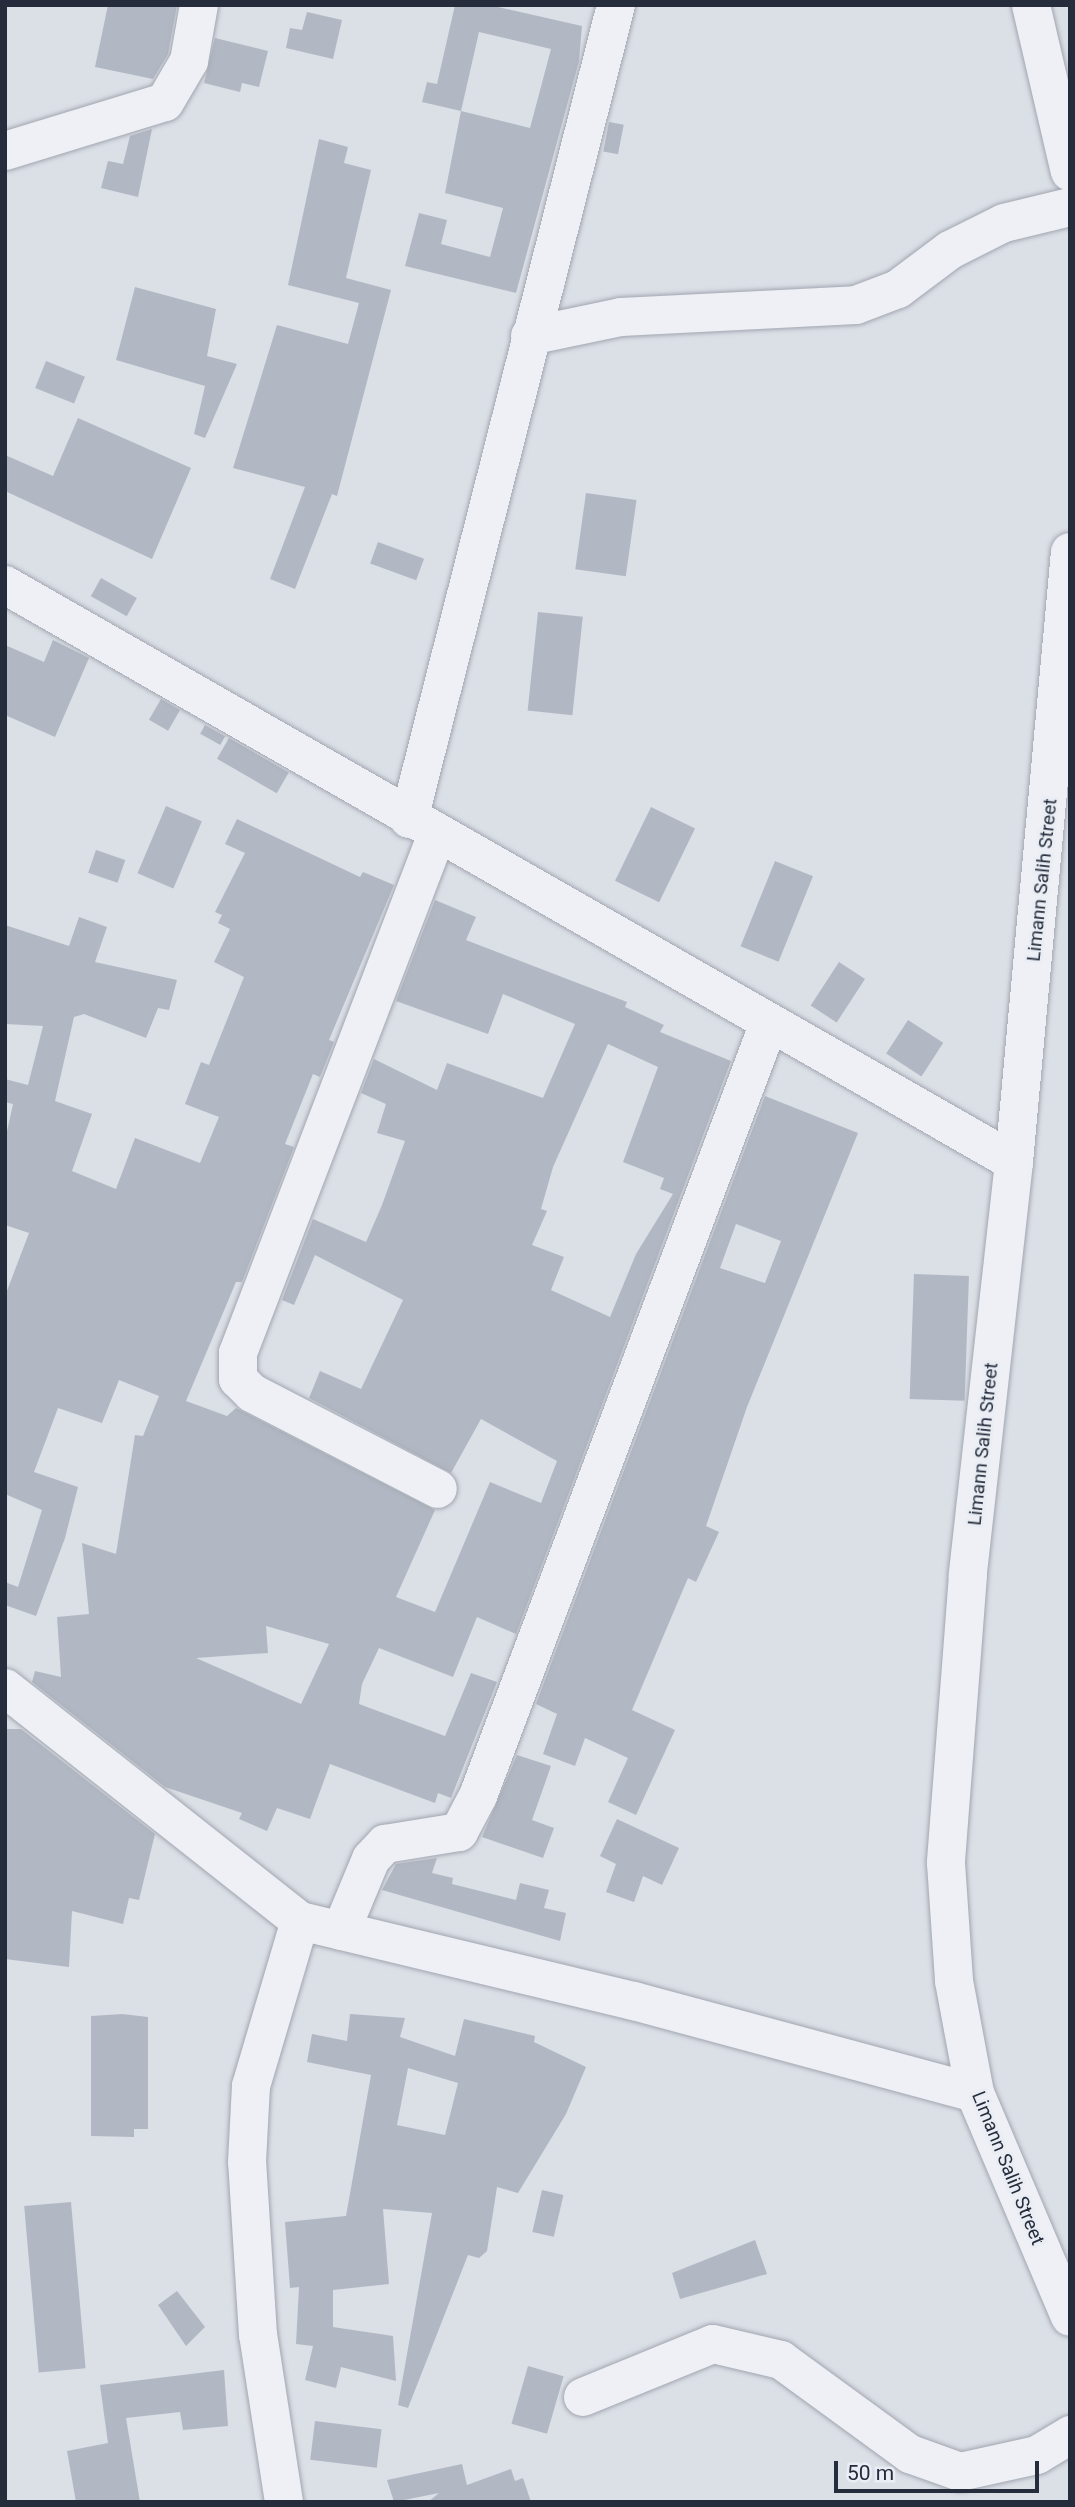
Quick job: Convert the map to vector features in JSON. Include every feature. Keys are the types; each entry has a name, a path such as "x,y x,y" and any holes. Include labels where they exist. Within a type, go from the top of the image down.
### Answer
{"street":[{"path":"5,151 165,102 189,61 199,5"},
{"path":"438,1489 252,1393 238,1380 238,1353 423,826 530,336 616,5"},
{"path":"1031,5 1070,172"},
{"path":"530,336 621,317 856,305 898,289 950,250 1004,223 1070,207"},
{"name":"Limann Salih Street","path":"1070,552 1014,1162 968,1575 946,1863 954,1981 975,2093 1070,2317"},
{"path":"5,585 1014,1162"},
{"path":"341,1931 371,1859 385,1844 459,1832 478,1796 769,1023"},
{"path":"5,1688 300,1921 975,2093"},
{"path":"284,2502 258,2335 247,2162 251,2085 300,1921"},
{"path":"583,2397 713,2344 781,2360 910,2454 960,2472 1037,2455 1070,2435"}],"building":[{"path":"108,5 177,5 168,54 153,79 95,67"},
{"path":"455,5 489,5 582,26 579,61 516,293 405,266 419,213 447,220 441,244 490,257 503,208 445,193 461,111 422,102 427,82 437,84","holes":["479,32 551,49 530,128 461,111"]},
{"path":"307,12 342,20 333,59 286,48 290,28 302,30"},
{"path":"215,38 268,51 259,87 242,83 240,92 204,83"},
{"path":"609,122 624,125 618,154 603,151"},
{"path":"152,129 138,197 101,188 108,161 123,164 130,136"},
{"path":"319,139 348,147 344,163 371,170 346,278 391,290 337,496 332,494 295,589 270,579 305,487 233,468 277,325 348,344 359,303 288,285"},
{"path":"135,287 216,309 207,356 237,364 205,438 194,434 205,386 116,360"},
{"path":"46,361 85,377 74,404 35,388"},
{"path":"78,418 191,468 152,559 5,491 5,455 53,476"},
{"path":"586,493 637,500 626,576 575,569"},
{"path":"378,542 424,559 416,580 370,564"},
{"path":"101,578 137,598 127,616 91,596"},
{"path":"538,612 583,617 572,715 528,710"},
{"path":"53,640 89,658 55,737 5,715 5,645 44,662"},
{"path":"161,699 180,710 168,731 149,720"},
{"path":"205,725 225,736 220,745 200,734"},
{"path":"229,738 289,772 277,793 217,759"},
{"path":"166,806 202,821 173,888 137,873"},
{"path":"651,807 695,828 659,902 615,881"},
{"path":"237,819 360,877 363,872 394,885 329,1040 334,1042 320,1077 313,1074 285,1144 294,1147 242,1282 236,1282 186,1401 227,1416 236,1408 435,1510 396,1597 435,1612 490,1482 541,1503 557,1461 481,1419 451,1473 309,1398 320,1371 361,1389 403,1300 315,1255 294,1305 282,1300 313,1219 366,1242 382,1205 405,1141 377,1133 386,1104 361,1093 374,1059 437,1090 447,1063 543,1098 575,1024 503,994 488,1034 396,1001 435,900 476,917 466,940 627,1002 625,1007 664,1025 660,1032 731,1061 516,1634 477,1617 453,1677 379,1648 362,1684 359,1704 445,1736 471,1673 497,1682 451,1798 438,1793 435,1803 330,1764 310,1819 277,1808 267,1831 239,1819 242,1813 165,1787 32,1682 35,1671 61,1677 57,1617 89,1614 82,1543 116,1554 135,1435 143,1436 159,1396 119,1380 102,1423 58,1408 34,1472 78,1487 65,1538 36,1616 5,1605 5,1582 18,1587 42,1510 5,1494 5,1296 29,1233 5,1225 5,1140 13,1104 5,1102 5,1079 28,1085 43,1026 5,1024 5,925 69,946 79,917 107,927 95,962 177,980 169,1010 158,1008 146,1038 84,1014 74,1017 55,1101 92,1114 72,1171 116,1189 135,1138 200,1163 219,1117 185,1104 201,1062 209,1065 244,977 214,962 230,929 218,923 222,915 215,912 245,853 225,844","holes":["608,1044 658,1067 623,1162 664,1178 660,1189 673,1194 636,1254 610,1317 551,1290 564,1257 532,1245 547,1211 541,1209 553,1167","266,1626 329,1644 301,1704 196,1658 268,1653"]},
{"path":"96,850 125,860 117,883 88,873"},
{"path":"775,861 813,876 779,962 741,946"},
{"path":"839,962 865,979 837,1022 811,1006"},
{"path":"908,1020 943,1043 921,1076 886,1054"},
{"path":"765,1096 858,1133 747,1407 706,1526 719,1532 696,1582 688,1578 632,1710 675,1730 636,1815 608,1802 628,1758 585,1738 575,1766 543,1754 557,1714 536,1704","holes":["736,1224 781,1241 765,1283 720,1268"]},
{"path":"914,1274 969,1276 965,1401 910,1399"},
{"path":"5,1729 21,1729 155,1834 139,1900 129,1898 123,1924 72,1911 69,1967 5,1959"},
{"path":"517,1755 551,1766 532,1820 554,1828 543,1858 482,1837"},
{"path":"617,1819 679,1848 662,1885 643,1876 634,1902 606,1892 616,1864 600,1856"},
{"path":"437,1858 432,1873 453,1878 452,1884 516,1900 520,1883 549,1890 544,1908 566,1913 560,1941 382,1890 396,1864"},
{"path":"122,2014 148,2017 148,2129 134,2129 134,2137 91,2136 91,2016"},
{"path":"350,2014 405,2018 400,2037 455,2056 464,2019 535,2036 534,2042 586,2067 566,2114 518,2193 497,2187 487,2251 479,2258 468,2255 408,2408 398,2405 432,2213 383,2209 389,2284 333,2290 333,2327 393,2336 396,2381 341,2367 336,2388 305,2380 313,2346 296,2344 299,2287 290,2288 285,2222 346,2216 371,2075 307,2062 312,2034 347,2041","holes":["408,2068 458,2083 445,2135 397,2125"]},
{"path":"542,2190 563,2195 554,2237 532,2232"},
{"path":"71,2202 86,2368 39,2372 24,2206"},
{"path":"755,2240 767,2274 680,2299 672,2273"},
{"path":"177,2291 205,2327 186,2346 158,2305"},
{"path":"528,2366 564,2376 547,2434 511,2424"},
{"path":"224,2370 228,2426 183,2430 180,2412 126,2418 140,2502 76,2502 67,2451 108,2443 100,2385"},
{"path":"315,2421 382,2429 377,2468 310,2460"},
{"path":"462,2464 467,2485 511,2469 515,2481 523,2478 531,2502 428,2502 439,2493 394,2502 387,2480"}]}
